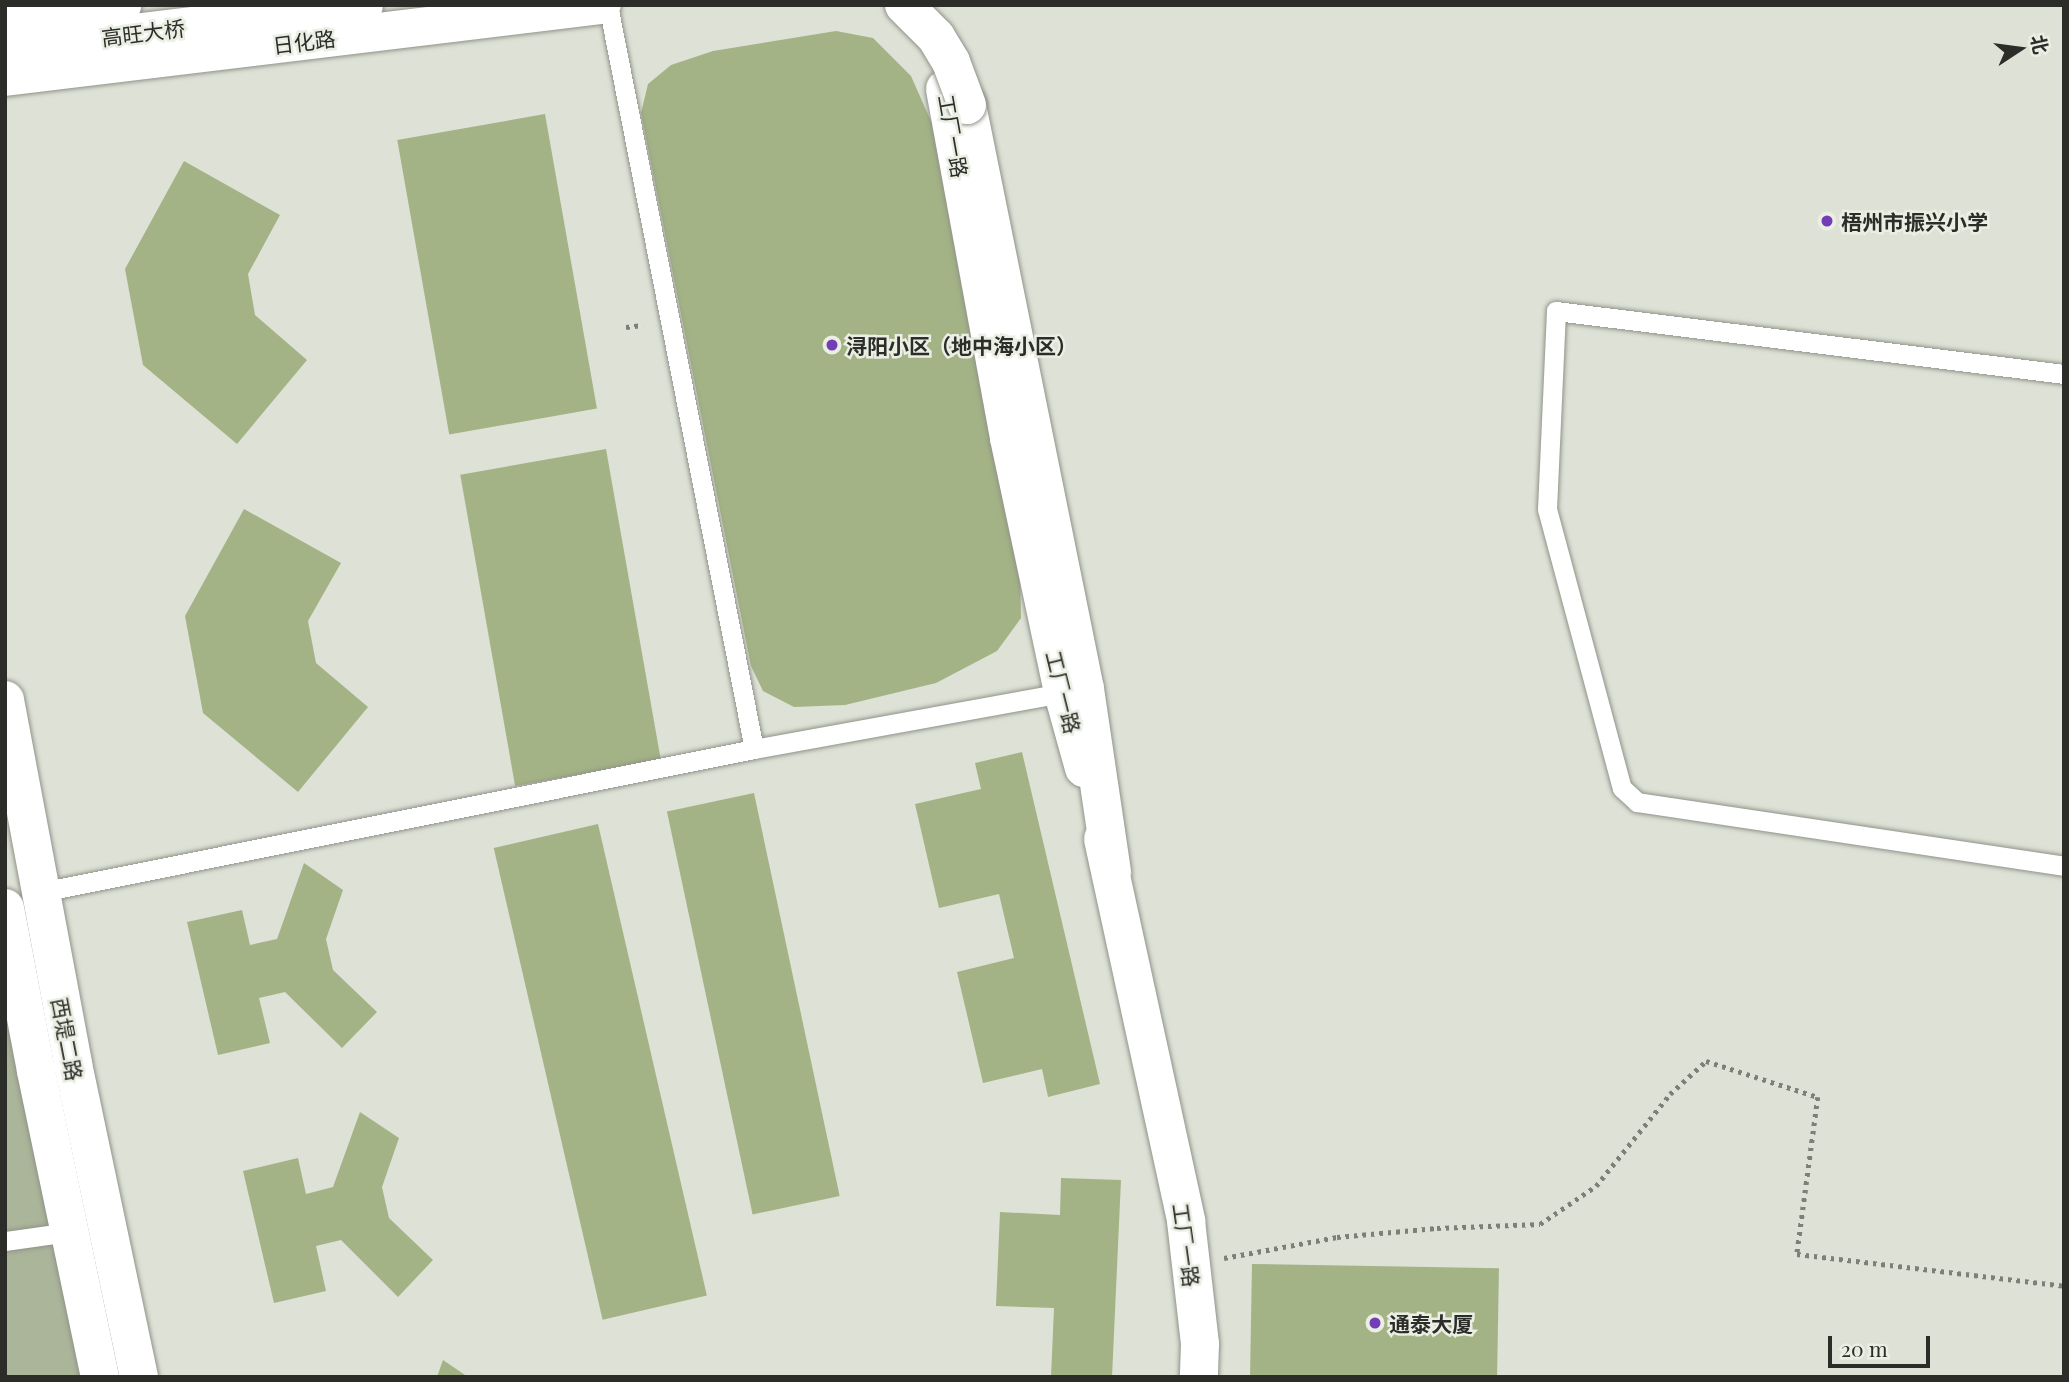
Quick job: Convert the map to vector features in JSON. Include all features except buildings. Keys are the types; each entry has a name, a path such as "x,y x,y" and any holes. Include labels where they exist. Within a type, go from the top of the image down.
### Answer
{"main road":[{"name":"高旺大桥","path":"5,19 122,5"},
{"name":"高旺大桥","path":"5,53 92,38 364,5"},
{"name":"日化路","path":"5,77 602,5"},
{"path":"904,5 936,37 951,62 967,106 1085,690 1112,872"},
{"name":"工厂一路","path":"930,5 1007,424 1063,693 1112,872 1186,1221 1200,1344 1199,1377"},
{"name":"西堤二路","path":"5,700 73,1064 139,1377"},
{"name":"西堤二路","path":"5,908 100,1377"}],"lane":[{"path":"608,5 754,749"},
{"path":"2064,374 1556,311 1547,509 1622,788 1637,802 2064,866"},
{"path":"41,892 754,749 1063,693"},
{"path":"5,1241 69,1232"}],"path":[{"path":"1191,1264 1336,1237 1437,1228 1540,1224 1596,1186 1670,1094 1706,1061 1818,1097 1797,1254 2064,1286"}],"green space":[{"path":"5,908 100,1377 5,1377"}],"place":[{"name":"梧州市振兴小学","path":"1827,221"},
{"name":"浔阳小区（地中海小区）","path":"832,345"},
{"name":"通泰大厦","path":"1375,1323"}]}
